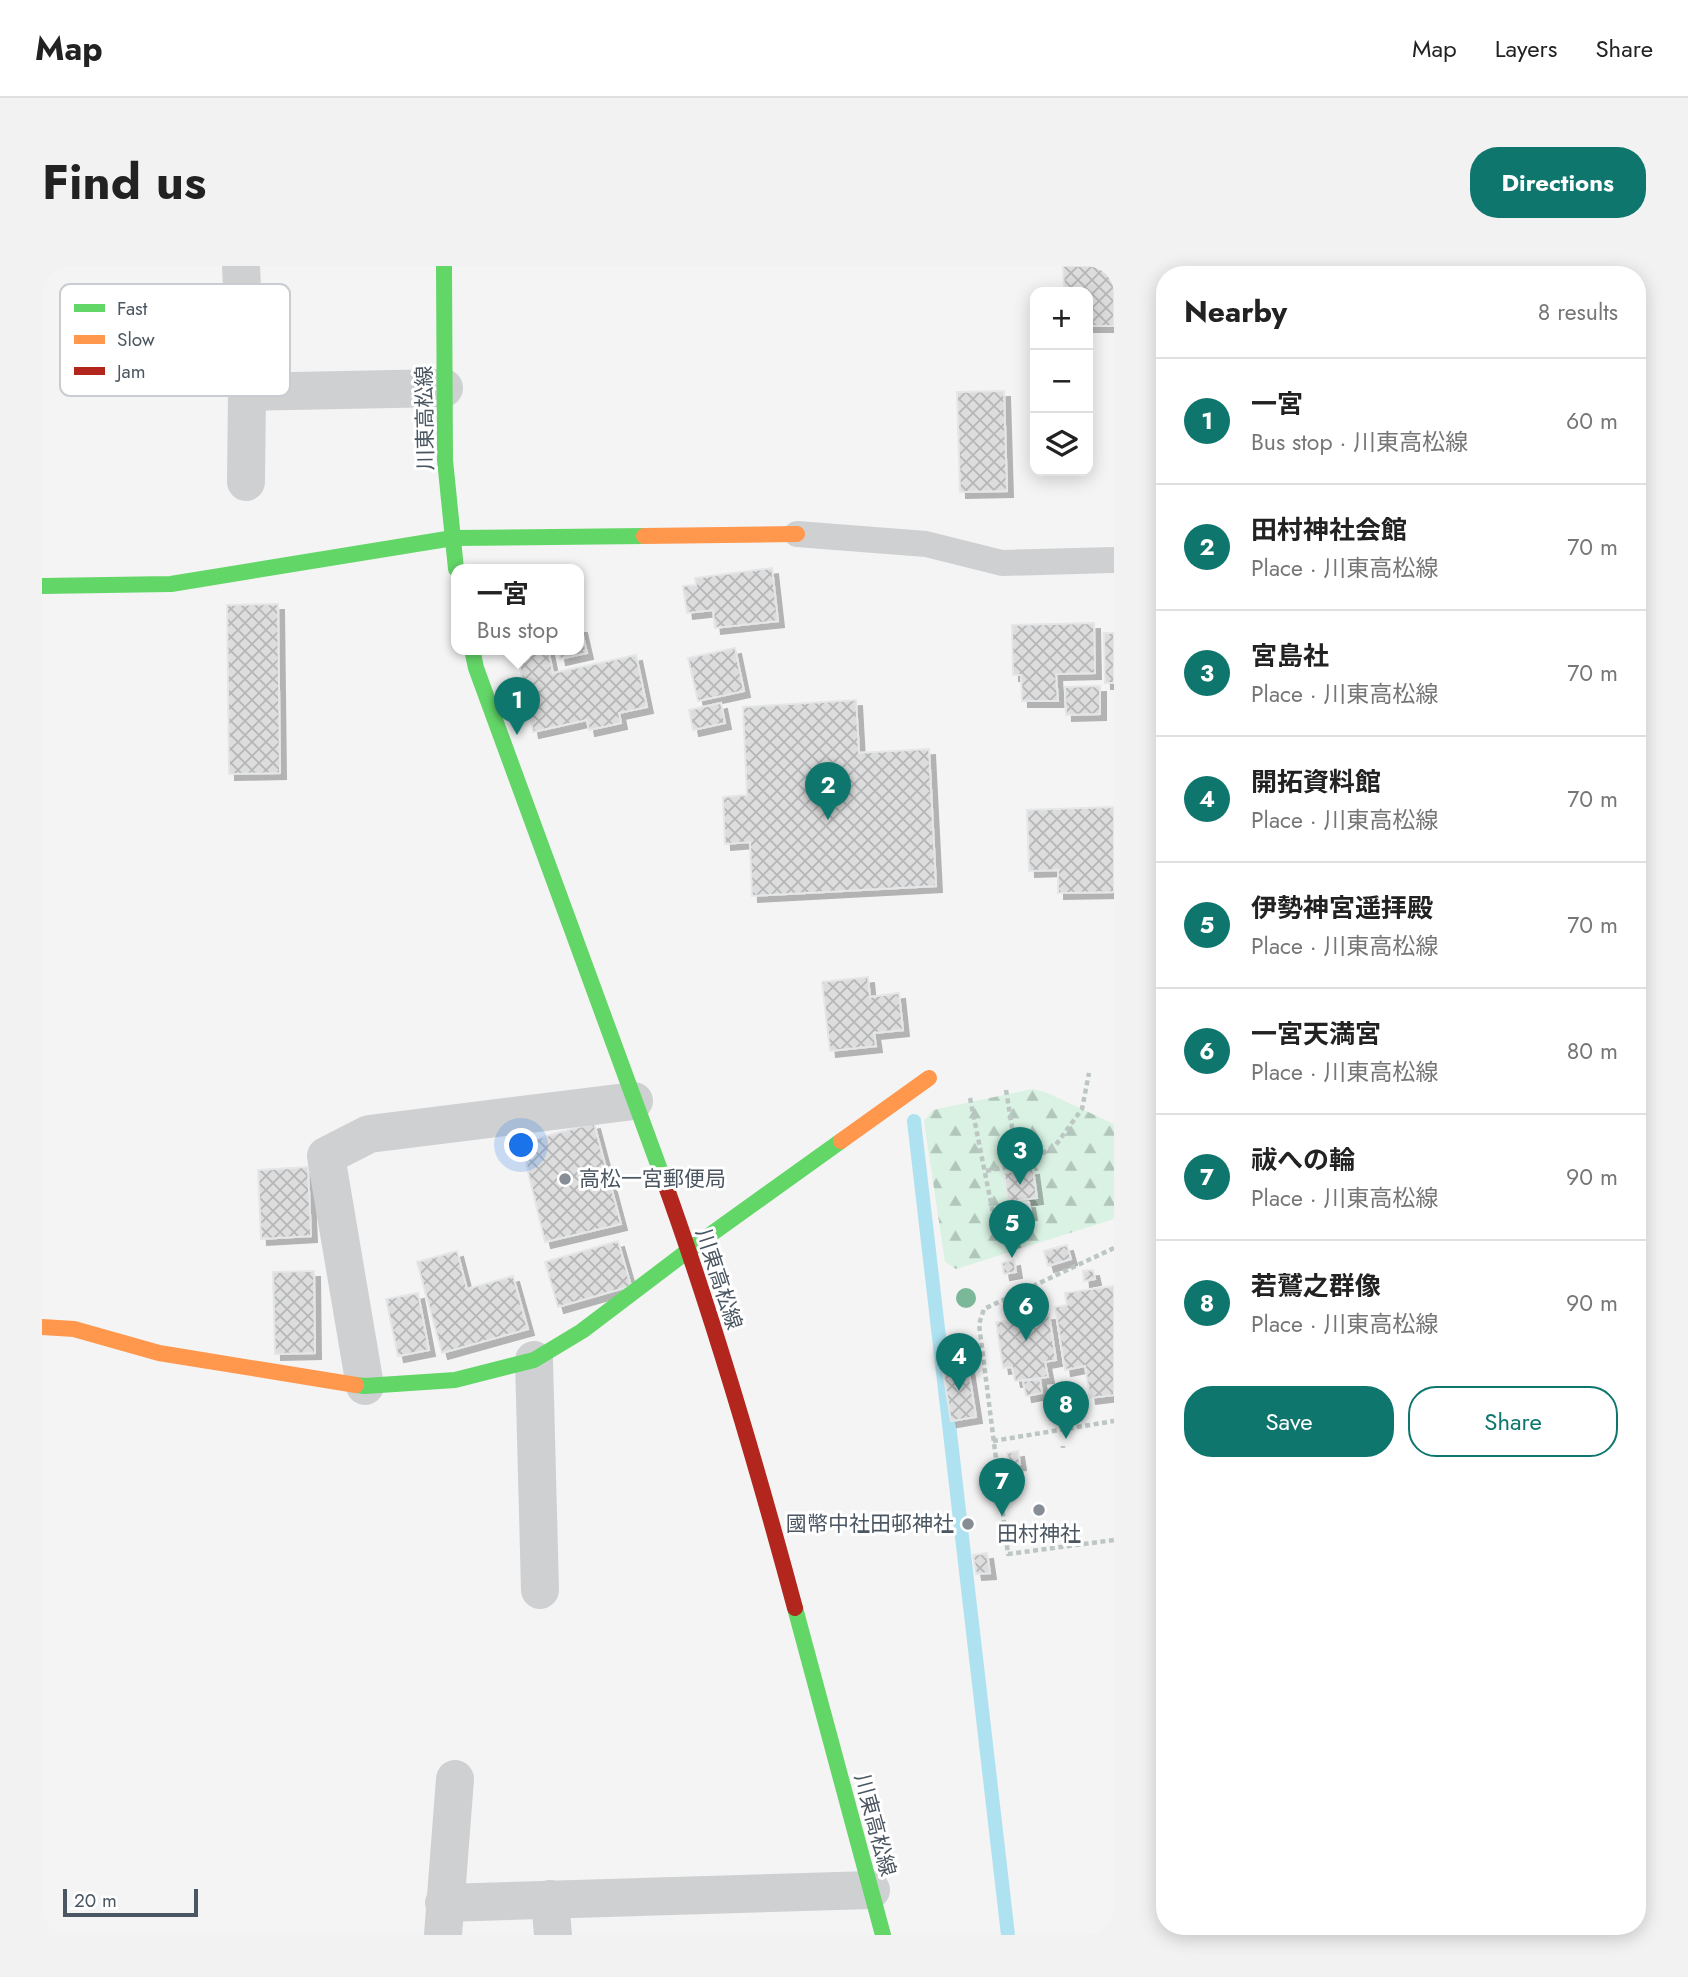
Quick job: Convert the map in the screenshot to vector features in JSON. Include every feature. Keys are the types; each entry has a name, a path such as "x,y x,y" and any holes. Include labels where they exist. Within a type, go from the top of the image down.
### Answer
{"street":[{"path":"240,266 241,284"},
{"name":"川東高松線","path":"444,266 445,460 456,564"},
{"path":"290,390 444,388"},
{"path":"246,482 247,396"},
{"path":"42,586 172,584 453,538 797,534"},
{"name":"川東高松線","path":"473,655 688,1250 765,1498 883,1935"},
{"path":"42,1328 74,1329 159,1353 365,1386 454,1380 534,1360 582,1331 688,1250 929,1078"},
{"path":"365,1386 326,1156 369,1134 634,1101"},
{"path":"534,1360 540,1590"},
{"path":"455,1779 443,1919 551,1917 871,1890"}],"lane":[{"path":"797,534 926,544 1002,563 1114,559"}],"path":[{"path":"986,1171 1024,1164 1055,1146 1082,1109 1089,1073"},
{"path":"1006,1090 1018,1163"},
{"path":"971,1098 998,1238"},
{"path":"1114,1248 984,1309 979,1324 1008,1554 1114,1539"},
{"path":"993,1441 1061,1433 1114,1421"}],"green space":[{"path":"1032,1089 1045,1092 1114,1124 1114,1219 956,1269 945,1262 924,1121 933,1110"}],"building":[{"path":"1063,266 1114,266 1114,326 1093,326 1093,287 1064,287"},
{"path":"1004,391 1007,491 960,492 957,392"},
{"path":"772,568 778,621 715,628 713,610 687,613 683,586 696,585 695,578"},
{"path":"278,604 280,773 229,774 227,605"},
{"path":"1094,623 1095,673 1056,674 1058,701 1022,701 1021,675 1013,675 1012,625"},
{"path":"1104,633 1114,633 1114,683 1105,683"},
{"path":"735,648 744,691 698,701 688,658"},
{"path":"517,655 549,655 553,673 636,655 647,707 619,713 621,723 589,730 587,720 533,732"},
{"path":"559,655 578,655 560,659"},
{"path":"1100,686 1100,714 1066,715 1065,687"},
{"path":"856,700 859,753 929,749 936,886 752,896 750,842 725,844 723,797 747,795 743,707"},
{"path":"721,703 725,723 693,730 689,710"},
{"path":"1114,807 1114,892 1058,893 1058,870 1029,871 1027,810"},
{"path":"868,977 870,997 899,993 903,1030 874,1033 876,1046 830,1051 822,982"},
{"path":"594,1123 621,1224 545,1242 521,1143"},
{"path":"308,1167 311,1236 261,1239 258,1170"},
{"path":"1033,1169 1037,1198 1008,1202 1004,1173"},
{"path":"1029,1202 1031,1214 1019,1216 1017,1203"},
{"path":"1012,1233 1014,1241 1005,1243 1003,1235"},
{"path":"618,1241 631,1286 558,1307 545,1262"},
{"path":"1067,1245 1071,1259 1048,1266 1044,1251"},
{"path":"457,1251 467,1289 513,1276 528,1329 442,1353 417,1262"},
{"path":"1014,1260 1016,1272 1004,1274 1002,1263"},
{"path":"1093,1270 1095,1279 1084,1281 1083,1271"},
{"path":"314,1271 315,1353 275,1354 273,1272"},
{"path":"1114,1286 1114,1395 1090,1398 1085,1366 1065,1370 1055,1307 1067,1305 1065,1293"},
{"path":"418,1293 429,1350 398,1356 386,1299"},
{"path":"1035,1309 1036,1316 1049,1314 1056,1360 1045,1362 1048,1377 1015,1381 1012,1367 1003,1368 996,1322 1011,1320 1010,1313"},
{"path":"967,1360 976,1417 951,1421 942,1365"},
{"path":"1040,1379 1042,1393 1026,1396 1023,1381"},
{"path":"1018,1451 1020,1464 1009,1465 1007,1453"},
{"path":"987,1553 990,1573 976,1574 973,1555"}],"waterway":[{"path":"914,1121 1008,1935"}],"traffic: fast":[{"path":"444,266 445,460 455,564"},
{"path":"42,586 171,584 453,538 644,536"},
{"path":"473,655 663,1178"},
{"path":"356,1385 455,1380 534,1360 582,1331 841,1141"},
{"path":"795,1608 883,1935"}],"traffic: slow":[{"path":"644,536 797,534"},
{"path":"841,1141 929,1078"},
{"path":"42,1327 74,1329 159,1353 356,1385"}],"traffic: jam":[{"path":"663,1178 734,1392 795,1608"}],"place":[{"name":"一宮","path":"517,735"},
{"name":"田村神社会館","path":"828,820"},
{"name":"高松一宮郵便局","path":"565,1179"},
{"name":"宮島社","path":"1020,1185"},
{"name":"伊勢神宮遥拝殿","path":"1012,1258"},
{"name":"一宮天満宮","path":"1026,1341"},
{"name":"開拓資料館","path":"959,1391"},
{"name":"若鷲之群像","path":"1066,1439"},
{"name":"田村神社","path":"1039,1510"},
{"name":"祓への輪","path":"1002,1516"},
{"name":"國幣中社田邨神社","path":"968,1524"}]}
